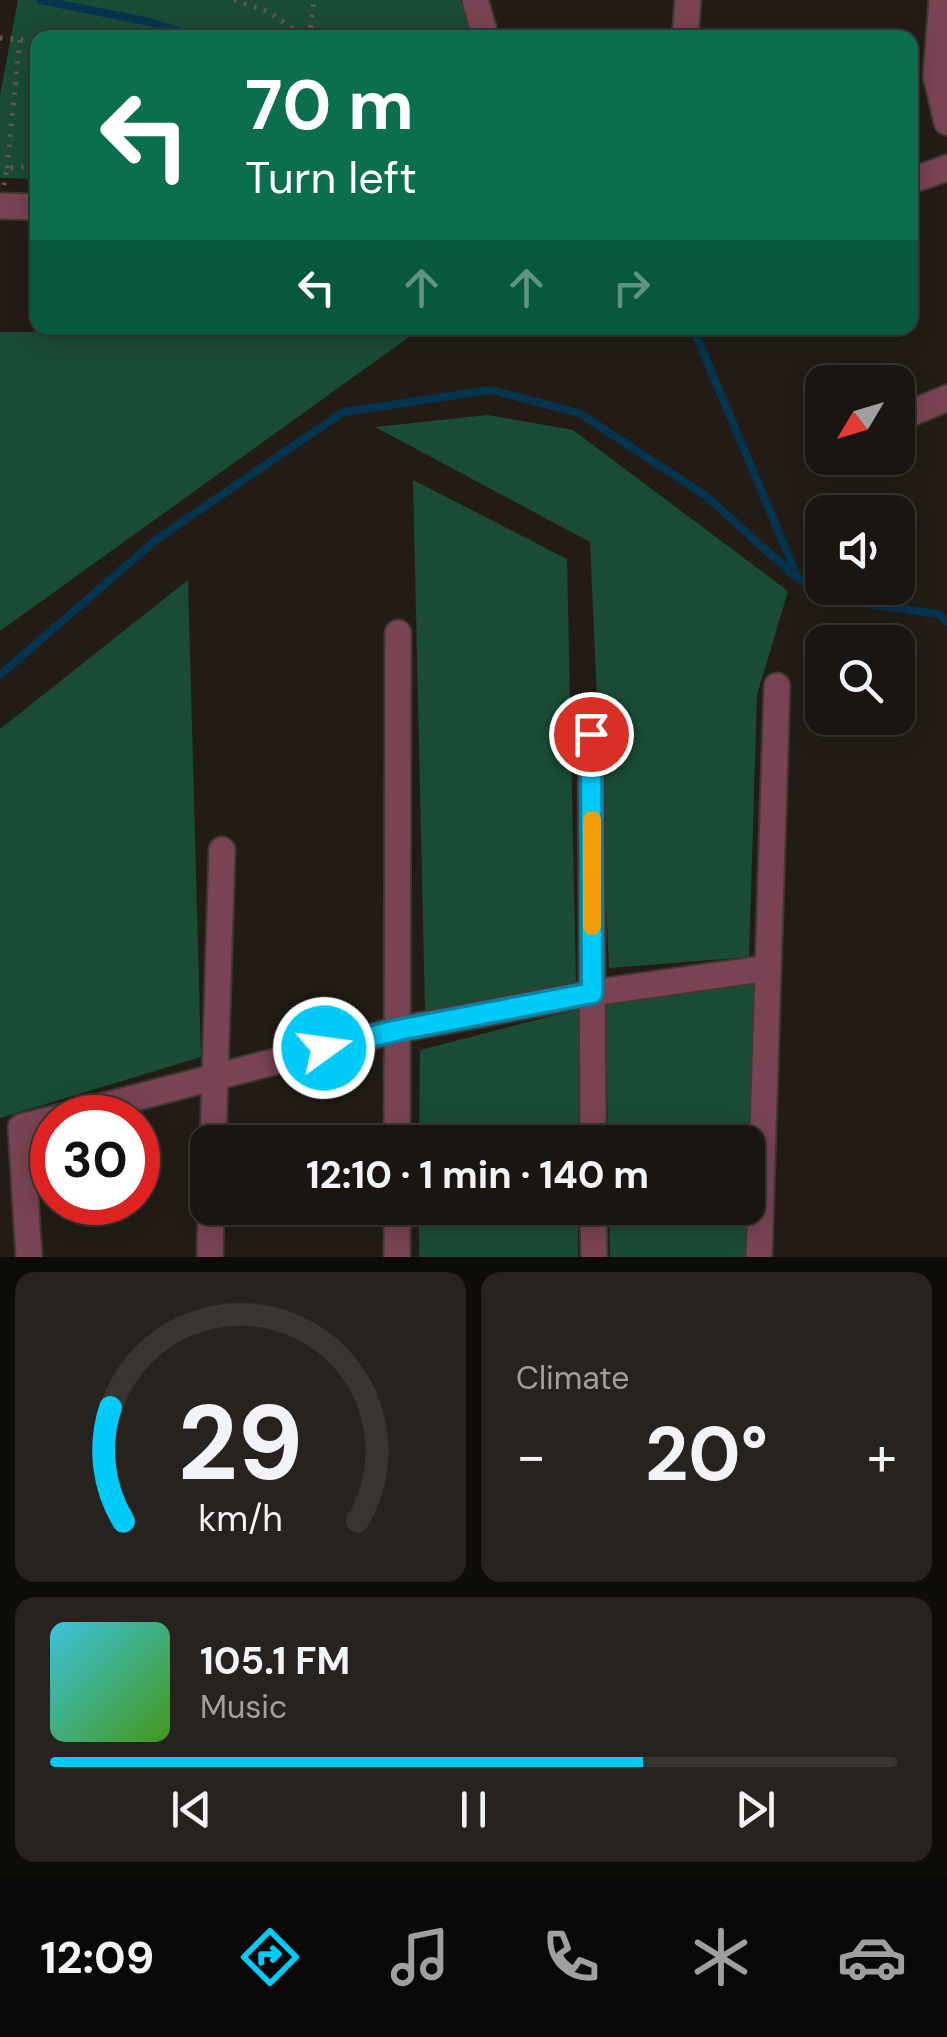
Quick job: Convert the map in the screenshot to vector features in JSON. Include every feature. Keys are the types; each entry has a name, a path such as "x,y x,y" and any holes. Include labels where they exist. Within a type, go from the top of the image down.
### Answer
{"street":[{"path":"476,0 484,30"},
{"path":"686,30 688,0"},
{"path":"942,0 936,76 947,122"},
{"path":"918,177 947,168"},
{"path":"0,206 30,207"},
{"path":"915,412 947,398"},
{"path":"398,633 398,1125"},
{"path":"758,1257 777,686"},
{"path":"591,734 593,1125"},
{"path":"214,1125 222,850"},
{"path":"138,1095 398,1030 592,993 768,968"},
{"path":"29,1257 22,1127 30,1125"},
{"path":"210,1257 211,1225"},
{"path":"397,1225 397,1257"},
{"path":"594,1225 594,1257"}],"path":[{"path":"234,0 270,12 296,30"},
{"path":"308,30 314,0"},
{"path":"0,38 30,41"},
{"path":"7,168 20,40"}],"green space":[{"path":"18,0 469,0 480,30 30,30 30,179 0,178 0,95"},
{"path":"0,332 412,335 0,631"},
{"path":"488,415 573,430 788,591 757,695 749,957 609,968 590,542 375,427"},
{"path":"413,480 567,559 576,983 425,1012"},
{"path":"188,580 201,1057 76,1095 30,1095 30,1109 0,1118 0,729"},
{"path":"754,979 750,1125 608,1125 606,1004"},
{"path":"579,1009 578,1125 419,1125 420,1050"},
{"path":"419,1225 578,1225 578,1257 419,1257"},
{"path":"609,1225 746,1225 745,1257 610,1257"}],"waterway":[{"path":"40,0 175,30"},
{"path":"696,335 798,578"},
{"path":"0,675 157,539 343,412 491,390 579,413 706,496 799,580 846,601 938,614 947,621"}],"slow traffic":[{"path":"592,820 592,926"}],"route":[{"path":"324,1048 592,993 591,734"}]}
